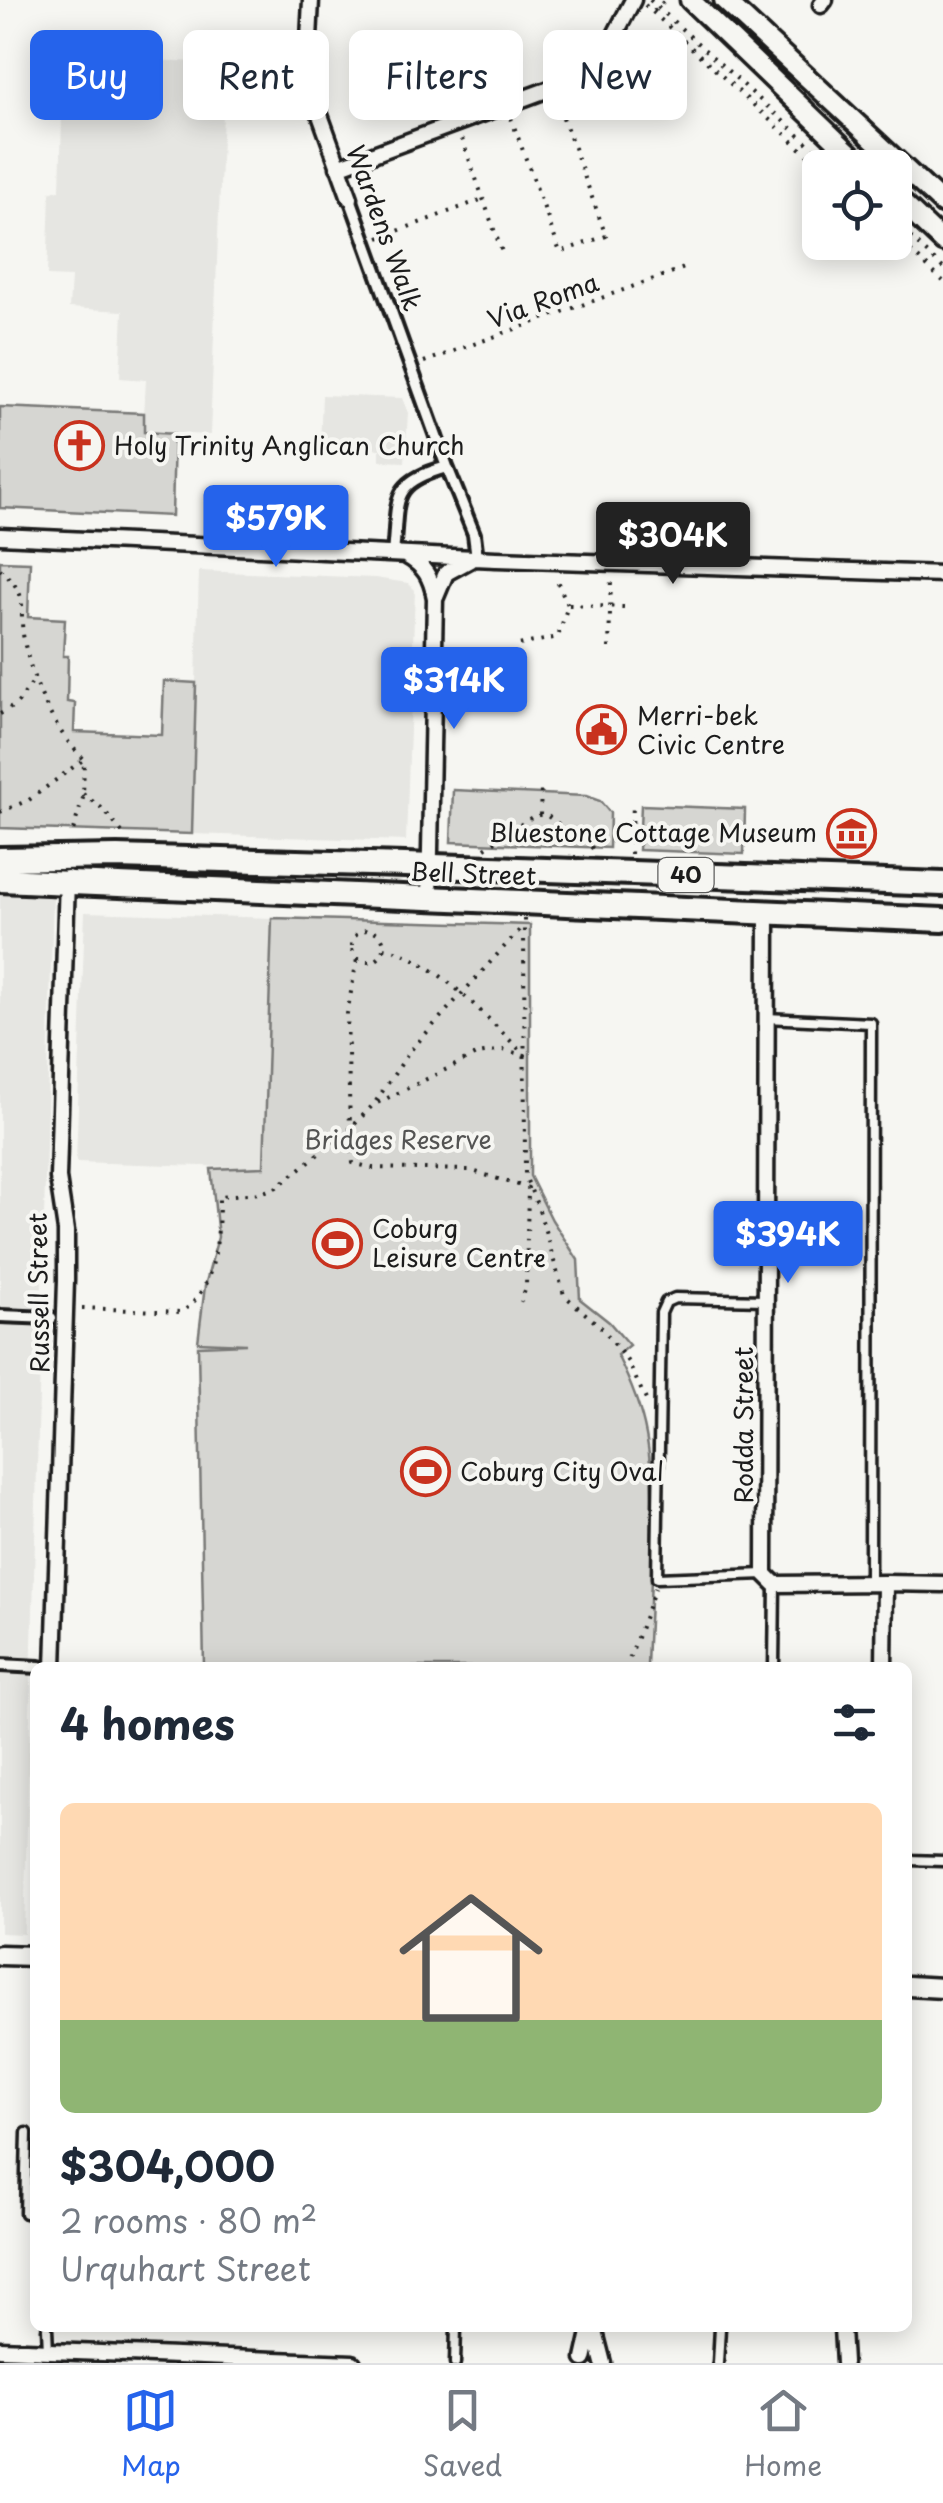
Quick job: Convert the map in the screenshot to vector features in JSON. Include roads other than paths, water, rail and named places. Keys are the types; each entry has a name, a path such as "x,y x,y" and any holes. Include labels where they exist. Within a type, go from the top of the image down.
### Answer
{"highway":[{"name":"Bell Street","path":"0,859 69,846 269,863 943,884"},
{"path":"269,863 270,891"},
{"name":"Bell Street","path":"0,880 429,900 525,914 767,913 943,920"}],"street":[{"name":"Wardens Walk","path":"311,0 307,80 474,534 477,558"},
{"path":"338,167 552,88 606,52 634,0"},
{"path":"690,0 845,150"},
{"path":"724,0 943,204"},
{"path":"833,138 851,119"},
{"path":"912,212 943,242"},
{"path":"399,554 399,496 408,481 447,468"},
{"path":"0,536 943,574"},
{"path":"399,554 420,563 431,578 435,598 429,900"},
{"path":"435,598 446,573 477,558"},
{"name":"Russell Street","path":"54,1662 66,1280 66,1230 58,1178 69,846"},
{"name":"Rodda Street","path":"767,913 770,1579"},
{"path":"0,1316 51,1318"},
{"path":"770,1579 943,1584"},
{"path":"877,1583 884,1662"},
{"path":"0,1665 30,1666"},
{"path":"0,1956 30,1956"},
{"path":"912,1986 943,1988"},
{"path":"579,2361 591,2332"},
{"path":"594,2332 602,2363"},
{"path":"834,2363 842,2332"},
{"path":"842,2332 844,2363"},
{"path":"0,2349 354,2363"},
{"path":"579,2361 592,2358 602,2363"}],"lane":[{"path":"766,1018 871,1022 877,1583"},
{"path":"766,1300 675,1298 666,1302 661,1314 658,1578 770,1579 774,1662"},
{"path":"912,1860 943,1861"},
{"path":"26,2133 25,2213 30,2214"},
{"path":"47,2332 48,2351"},
{"path":"454,2363 456,2332"},
{"path":"718,2363 720,2332"}],"place":[{"name":"Holy Trinity Anglican Church","path":"79,446"},
{"name":"Merri-bek Civic Centre","path":"602,730"},
{"name":"Bluestone Cottage Museum","path":"852,833"},
{"name":"Coburg Leisure Centre","path":"337,1243"},
{"name":"Coburg City Oval","path":"425,1472"}],"park label":[{"name":"Bridges Reserve","path":"398,1140"}]}
